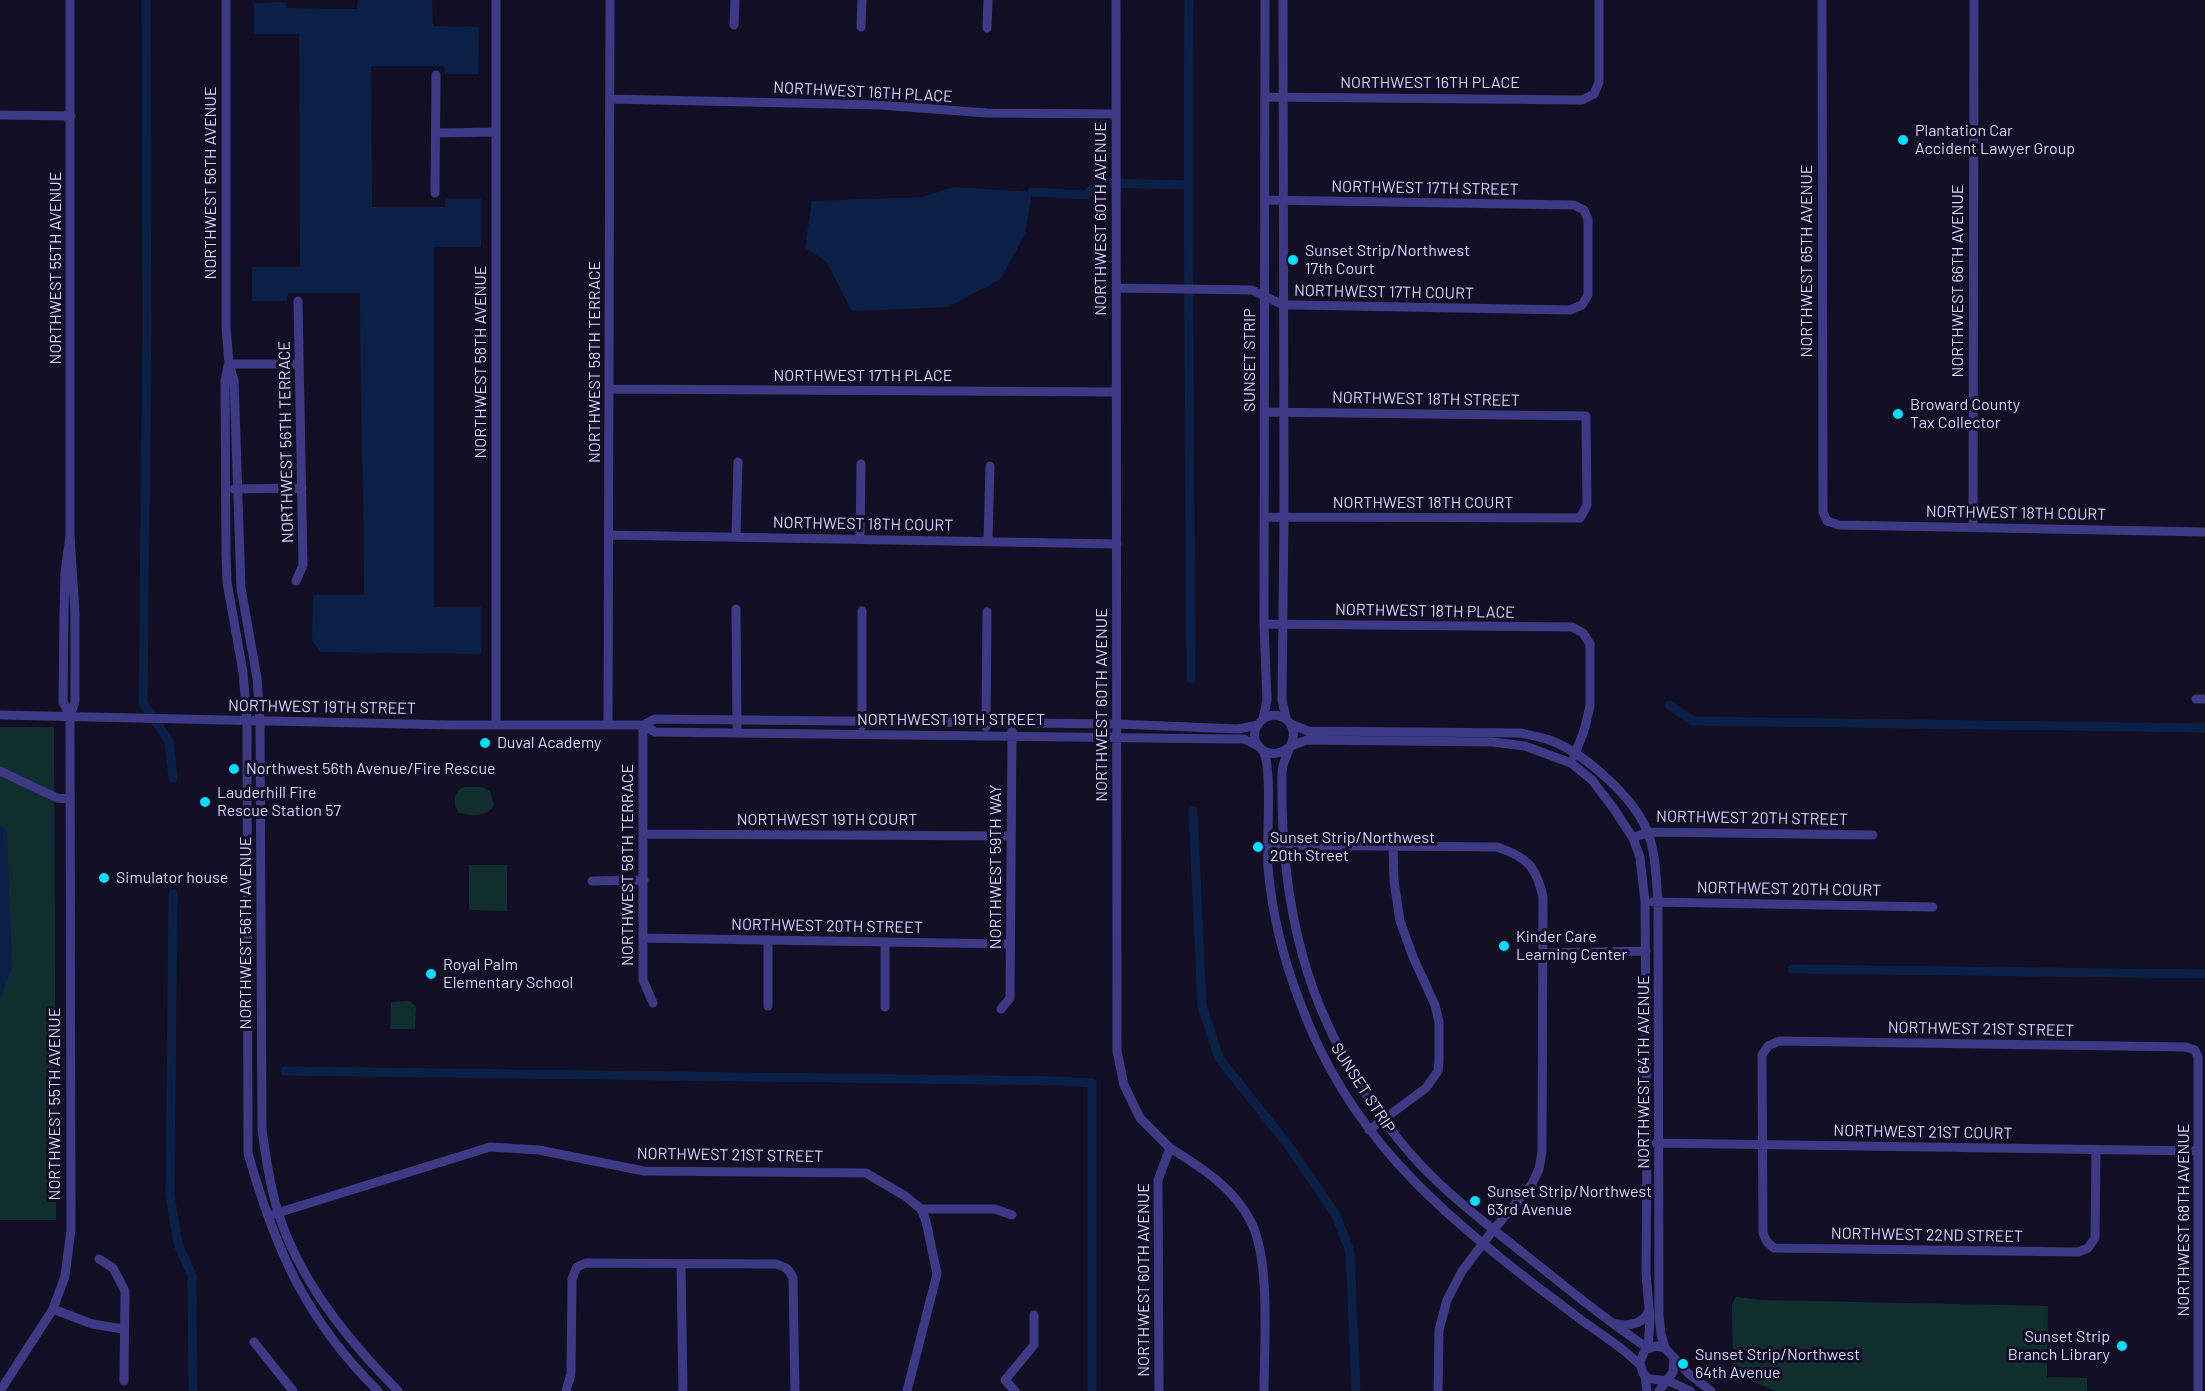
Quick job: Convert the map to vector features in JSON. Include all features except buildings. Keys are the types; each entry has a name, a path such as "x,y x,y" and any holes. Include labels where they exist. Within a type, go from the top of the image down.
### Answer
{"street":[{"name":"NORTHWEST 55TH AVENUE","path":"0,1391 53,1309 65,1276 71,1230 70,716 75,702 75,613 70,536 70,0"},
{"name":"NORTHWEST 58TH AVENUE","path":"496,0 496,725"},
{"name":"NORTHWEST 58TH TERRACE","path":"608,725 610,0"},
{"path":"734,25 735,0"},
{"path":"861,27 862,0"},
{"path":"987,28 988,0"},
{"name":"NORTHWEST 60TH AVENUE","path":"1116,0 1117,1051 1124,1085 1140,1118 1170,1148 1158,1180 1158,1391"},
{"name":"SUNSET STRIP","path":"1260,722 1267,700 1264,624 1266,518 1265,0"},
{"name":"SUNSET STRIP","path":"1283,0 1282,700 1288,721"},
{"name":"NORTHWEST 16TH PLACE","path":"1265,97 1582,100 1594,94 1599,82 1599,0"},
{"name":"NORTHWEST 65TH AVENUE","path":"1821,0 1823,512 1827,520"},
{"name":"NORTHWEST 66TH AVENUE","path":"1973,527 1974,0"},
{"name":"NORTHWEST 56TH AVENUE","path":"226,1 225,287 229,364 234,380 241,588 257,678 260,721 262,1130 278,1213 301,1265 317,1294 362,1354 398,1391"},
{"path":"435,193 436,75"},
{"name":"NORTHWEST 16TH PLACE","path":"610,99 880,105 987,113 1116,114"},
{"path":"0,115 71,116"},
{"path":"436,133 496,132"},
{"name":"NORTHWEST 17TH STREET","path":"1265,200 1574,205 1584,210 1588,219 1588,295 1582,305"},
{"name":"NORTHWEST 17TH COURT","path":"1116,288 1252,290 1283,304 1570,310 1582,305"},
{"name":"NORTHWEST 56TH TERRACE","path":"296,581 303,565 298,301"},
{"path":"229,364 299,364"},
{"name":"NORTHWEST 56TH AVENUE","path":"229,364 225,381 227,582 243,672 247,721 248,1153 267,1217 288,1268 320,1324 351,1364 378,1391"},
{"name":"NORTHWEST 17TH PLACE","path":"610,389 1116,392"},
{"name":"NORTHWEST 18TH STREET","path":"1265,412 1586,416 1587,505 1580,518"},
{"path":"736,537 738,462"},
{"path":"860,539 861,464"},
{"path":"988,541 990,466"},
{"path":"225,489 302,488"},
{"name":"NORTHWEST 18TH COURT","path":"1266,518 1580,518"},
{"name":"NORTHWEST 18TH COURT","path":"1827,520 1839,525 2205,532"},
{"name":"NORTHWEST 18TH COURT","path":"609,535 1117,544"},
{"path":"736,609 737,732"},
{"path":"862,611 862,734"},
{"path":"986,735 987,612"},
{"name":"NORTHWEST 18TH PLACE","path":"1264,624 1572,627 1583,633 1590,644 1590,706 1575,753"},
{"name":"NORTHWEST 19TH STREET","path":"0,715 496,725 643,725 655,719 1012,722 1247,729 1260,722"},
{"path":"1633,838 1592,780 1571,763 1525,746 1492,742 1307,740 1275,754 1261,748 1255,737 1260,722 1276,715 1299,729 1312,731 1520,733 1551,741 1575,753 1613,784 1630,803 1648,832"},
{"path":"1288,721 1294,732 1290,747"},
{"name":"NORTHWEST 59TH WAY","path":"1001,1009 1010,998 1012,722"},
{"name":"NORTHWEST 58TH TERRACE","path":"643,725 643,980 653,1003"},
{"name":"NORTHWEST 19TH STREET","path":"643,725 655,732 1244,739 1261,748"},
{"name":"SUNSET STRIP","path":"1290,747 1282,771 1286,880 1303,959 1326,1018 1357,1078 1382,1119 1418,1163 1441,1186 1614,1324 1648,1348"},
{"name":"SUNSET STRIP","path":"1261,748 1267,768 1266,845 1277,925 1289,974 1309,1027 1340,1086 1368,1130 1415,1184 1482,1244 1585,1323 1625,1350 1641,1366"},
{"path":"1571,763 1575,753"},
{"path":"0,771 57,798 70,799"},
{"name":"NORTHWEST 20TH STREET","path":"1633,838 1648,832 1873,835"},
{"name":"NORTHWEST 64TH AVENUE","path":"1648,832 1656,869 1658,902 1659,1315 1665,1348"},
{"name":"NORTHWEST 19TH COURT","path":"644,834 1010,836"},
{"name":"NORTHWEST 64TH AVENUE","path":"1633,838 1640,857 1645,902 1648,1348"},
{"path":"1368,1130 1426,1088 1438,1071 1439,1061 1435,1005 1413,957 1400,921 1394,881 1393,844"},
{"path":"1266,845 1393,844 1497,847 1518,854 1531,865 1539,880 1543,897 1542,1152 1539,1169 1532,1184 1462,1271 1447,1300 1439,1330 1438,1391"},
{"path":"592,881 644,880"},
{"name":"NORTHWEST 20TH COURT","path":"1645,902 1933,907"},
{"name":"NORTHWEST 20TH STREET","path":"643,938 1010,944"},
{"path":"768,940 768,1006"},
{"path":"885,942 885,1007"},
{"path":"1543,953 1646,951"},
{"path":"1309,1027 1326,1018"},
{"name":"NORTHWEST 21ST STREET","path":"1762,1144 1762,1055 1768,1046 1779,1041 2186,1047 2195,1050"},
{"name":"NORTHWEST 68TH AVENUE","path":"2195,1050 2198,1057 2202,1334 2198,1391"},
{"name":"NORTHWEST 21ST COURT","path":"1647,1143 2198,1151"},
{"name":"NORTHWEST 22ND STREET","path":"1762,1144 1763,1233 1767,1242 1774,1248 2078,1252 2088,1248 2095,1238 2096,1151"},
{"name":"NORTHWEST 21ST STREET","path":"267,1217 490,1147 539,1150 644,1171 866,1173 905,1196 921,1209"},
{"path":"1170,1148 1204,1169 1234,1197 1252,1222 1264,1280 1264,1391"},
{"path":"907,1391 937,1274 926,1221 921,1209 995,1209 1012,1215"},
{"path":"99,1259 113,1269 125,1291 124,1381"},
{"path":"566,1391 571,1374 572,1279 578,1267 586,1263 776,1264 790,1270 793,1278 795,1391"},
{"path":"681,1264 683,1391"},
{"path":"53,1309 92,1324 123,1329"},
{"path":"1614,1324 1628,1325 1639,1322 1646,1317 1649,1310"},
{"path":"1015,1391 1005,1380 1034,1345 1034,1315"},
{"path":"254,1342 293,1391"},
{"path":"1647,1391 1641,1356 1648,1348 1656,1346 1665,1348 1689,1374 1711,1391"},
{"path":"1659,1391 1673,1372 1674,1358"},
{"path":"1645,1376 1653,1381 1665,1380 1684,1390"}],"green space":[{"path":"0,727 54,727 56,1220 0,1220"},
{"path":"465,787 482,787 490,791 494,805 484,814 459,813 455,798 458,791"},
{"path":"469,865 507,865 507,911 469,910"},
{"path":"410,1001 416,1007 415,1029 390,1029 391,1002"},
{"path":"1736,1297 1763,1300 2048,1306 2047,1377 2087,1378 2087,1391 1775,1391 1733,1373 1732,1304"}],"water":[{"path":"358,0 432,0 433,26 479,27 478,74 445,74 444,66 371,66 372,207 445,207 446,199 481,199 481,247 434,247 434,607 481,607 481,654 321,652 312,640 313,595 364,595 360,293 288,293 287,301 252,301 252,267 300,267 299,34 254,34 254,3 286,2 286,8 357,9"},
{"path":"954,187 1032,192 1025,234 1001,279 948,307 852,311 826,261 805,248 812,201 923,197"},
{"path":"0,826 7,830 12,967 0,1001"}],"waterway":[{"path":"146,0 147,331 143,703 169,741 173,778"},
{"path":"1189,0 1191,679"},
{"path":"1032,192 1086,195 1099,183 1187,185"},
{"path":"1669,705 1693,721 2205,728"},
{"path":"1193,811 1202,1006 1219,1058 1288,1145 1336,1215 1350,1252 1356,1391"},
{"path":"173,894 170,1195 178,1244 192,1276 193,1391"},
{"path":"1792,969 2205,974"},
{"path":"285,1071 1092,1083 1092,1391"}],"place":[{"name":"Plantation Car Accident Lawyer Group","path":"1903,140"},
{"name":"Sunset Strip/Northwest 17th Court","path":"1293,260"},
{"name":"Broward County Tax Collector","path":"1898,414"},
{"name":"Duval Academy","path":"485,743"},
{"name":"Northwest 56th Avenue/Fire Rescue","path":"234,769"},
{"name":"Lauderhill Fire Rescue Station 57","path":"205,802"},
{"name":"Sunset Strip/Northwest 20th Street","path":"1258,847"},
{"name":"Simulator house","path":"104,878"},
{"name":"Kinder Care Learning Center","path":"1504,946"},
{"name":"Royal Palm Elementary School","path":"431,974"},
{"name":"Sunset Strip/Northwest 63rd Avenue","path":"1475,1201"},
{"name":"Sunset Strip Branch Library","path":"2122,1346"},
{"name":"Sunset Strip/Northwest 64th Avenue","path":"1683,1364"}]}
